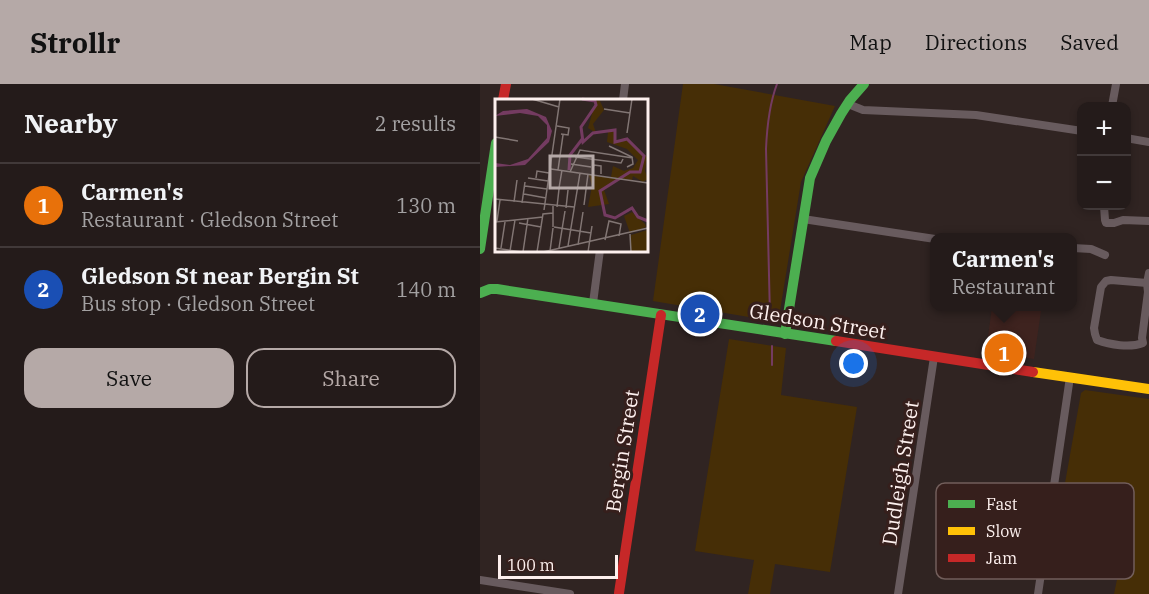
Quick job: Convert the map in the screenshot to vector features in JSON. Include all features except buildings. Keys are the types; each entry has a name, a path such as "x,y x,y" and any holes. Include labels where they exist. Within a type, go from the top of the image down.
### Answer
{"street":[{"path":"503,99 506,84"},
{"path":"623,99 625,84"},
{"path":"785,334 810,178 838,119 864,84"},
{"path":"1113,102 1116,84"},
{"path":"848,104 863,110 976,115 1077,130"},
{"path":"1131,139 1149,142"},
{"path":"480,249 495,150"},
{"path":"1104,210 1106,223 1124,220 1149,221"},
{"path":"803,219 930,238"},
{"path":"1077,248 1091,249 1105,255"},
{"path":"593,303 600,252"},
{"path":"1147,283 1111,280 1103,283 1094,328 1097,340 1131,346 1146,345 1142,338 1149,273"},
{"name":"Gledson Street","path":"481,290 497,290 593,303 1149,389"},
{"name":"Bergin Street","path":"619,594 661,315"},
{"name":"Dudleigh Street","path":"898,594 934,357"},
{"path":"1054,483 1070,377"},
{"path":"1038,594 1040,579"},
{"path":"480,580 570,594"}],"shaded area":[{"path":"683,84 714,84 835,106 801,182 779,317 773,321 653,301"},
{"path":"991,311 1041,311 1034,359 986,352"},
{"path":"729,339 786,348 781,395 857,407 830,572 775,564 770,594 748,594 754,560 695,551"},
{"path":"1085,390 1149,399 1149,594 1114,594 1117,579 1134,579 1134,483 1065,483 1081,393"}],"waterway":[{"path":"770,317 766,149 769,116 777,84"},
{"path":"772,346 772,365"}],"traffic: fast":[{"path":"785,334 810,178 841,114 864,84"},
{"path":"480,249 495,150"},
{"path":"480,293 497,289 836,341"}],"traffic: slow":[{"path":"1033,372 1149,389"}],"traffic: jam":[{"path":"503,99 506,84"},
{"path":"619,593 661,315"},
{"path":"836,341 1033,372"}],"place":[{"name":"Gledson St near Bergin St","path":"700,314"},
{"name":"Carmen's","path":"1004,353"}]}
